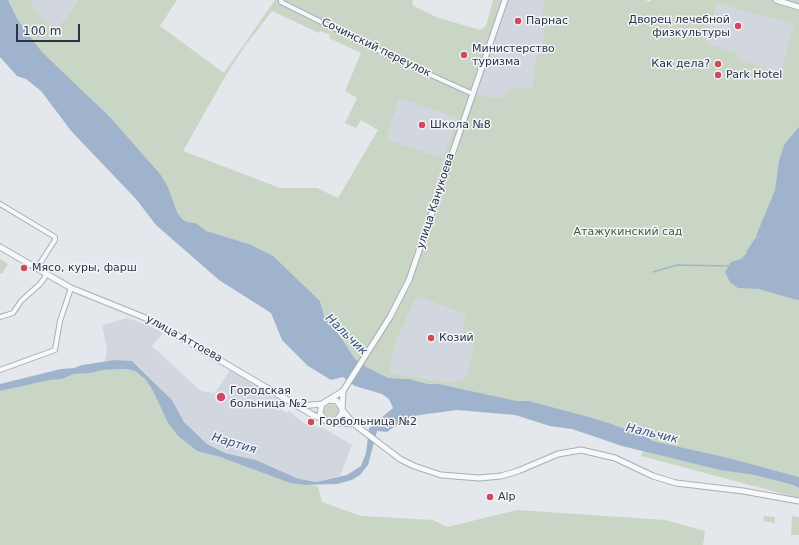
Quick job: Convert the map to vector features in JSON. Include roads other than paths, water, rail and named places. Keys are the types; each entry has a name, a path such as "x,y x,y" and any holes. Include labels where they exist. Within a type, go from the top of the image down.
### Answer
{"street":[{"name":"Сочинский переулок","path":"281,0 400,61 473,94"},
{"name":"улица Канукоева","path":"343,391 393,313 409,280 505,0"},
{"path":"776,0 799,7"},
{"path":"0,204 55,237 55,240 37,268"},
{"name":"улица Аттоева","path":"0,247 71,288 153,321 313,415 325,420"},
{"path":"0,317 13,313 21,301 40,284 47,274"},
{"path":"0,370 55,350 60,321 71,288"},
{"path":"343,391 325,402 320,413 325,420 354,424"},
{"path":"336,421 341,416 343,391"},
{"path":"300,406 337,401 354,424 394,455 414,466 434,473 449,476 484,478 510,474 558,454 581,450 615,458 654,476 676,483 743,491 799,501"}],"water":[{"path":"0,0 8,0 18,20 42,52 110,117 161,175 168,187 177,212 182,219 187,222 196,223 206,231 249,244 273,256 320,301 324,316 332,324 355,359 368,368 389,378 409,379 517,401 529,401 585,416 609,423 647,437 653,441 729,458 799,477 799,488 793,485 754,475 720,470 622,446 572,429 550,426 515,415 457,410 419,415 405,419 387,432 377,431 368,465 360,475 352,480 337,484 305,485 290,483 220,457 197,451 178,436 168,423 153,391 146,380 135,371 126,369 102,370 91,373 74,374 62,379 50,380 0,391 0,384 61,369 115,360 132,361 172,400 184,422 207,444 225,453 256,460 299,479 316,482 347,475 361,466 366,453 369,428 393,408 389,399 382,394 355,386 343,377 331,380 308,366 282,340 271,313 219,280 156,225 136,199 72,132 41,91 26,79 17,76 0,57"},
{"path":"799,127 799,300 797,300 759,289 738,288 730,282 725,272 731,262 741,259 747,253 746,252 756,237 759,238 756,236 775,190 779,161 784,145"}],"waterway":[{"path":"653,272 677,265 728,266"}],"place":[{"name":"Парнас","path":"518,21"},
{"name":"Дворец лечебной физкультуры","path":"738,26"},
{"name":"Министерство туризма","path":"464,55"},
{"name":"Как дела?","path":"718,64"},
{"name":"Park Hotel","path":"718,75"},
{"name":"Школа №8","path":"422,125"},
{"name":"Мясо, куры, фарш","path":"24,268"},
{"name":"Козий","path":"431,338"},
{"name":"Городская больница №2","path":"221,397"},
{"name":"Горбольница №2","path":"311,422"},
{"name":"Alp","path":"490,497"}],"park label":[{"name":"Атажукинский сад","path":"628,232"}],"water label":[{"name":"Нальчик","path":"346,335"},
{"name":"Нальчик","path":"652,434"},
{"name":"Нартия","path":"234,444"}]}
